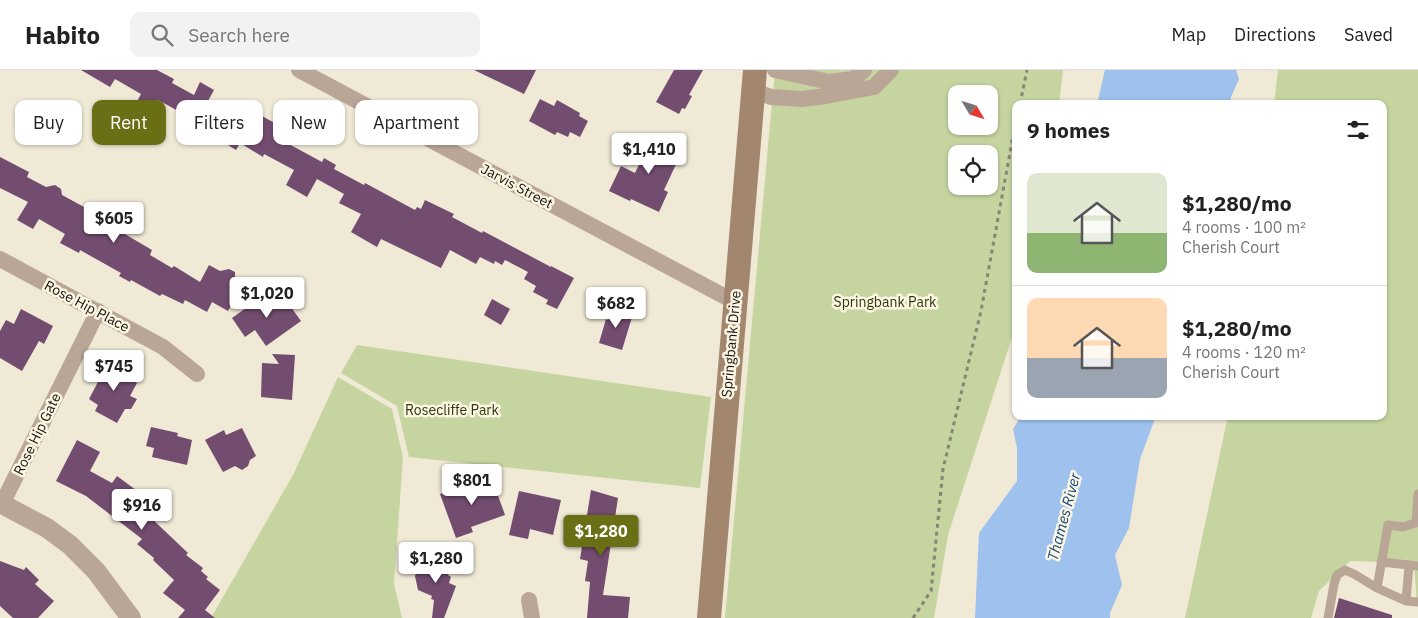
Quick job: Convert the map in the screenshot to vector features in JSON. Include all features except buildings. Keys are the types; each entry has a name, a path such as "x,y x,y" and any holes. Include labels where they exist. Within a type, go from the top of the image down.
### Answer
{"main road":[{"name":"Springbank Drive","path":"709,618 754,80"}],"street":[{"name":"Jarvis Street","path":"299,70 735,302"},
{"path":"775,70 829,82 853,79 864,70"},
{"path":"754,80 771,96 802,99 874,87 891,70"},
{"name":"Rose Hip Place","path":"0,259 163,347 196,374"},
{"name":"Rose Hip Gate","path":"1,504 98,311"},
{"path":"1,504 46,528 70,545 96,571 131,618"},
{"path":"528,600 532,618"}],"lane":[{"path":"1376,588 1388,525 1403,527 1417,522 1418,494"},
{"path":"1381,562 1413,565 1406,601"},
{"path":"1328,618 1337,575 1345,570 1376,588 1406,601 1418,602"}],"path":[{"path":"1021,100 1027,70"},
{"path":"913,618 930,591 943,469 981,311 1012,142"}],"green space":[{"name":"Springbank Park","path":"775,70 1063,70 1059,100 1012,100 1012,337 948,535 934,618 725,618"},
{"path":"1278,70 1418,70 1418,605 1414,563 1350,561 1319,591 1311,618 1185,618 1227,420 1387,420 1387,100 1274,100"},
{"name":"Rosecliffe Park","path":"357,345 711,397 700,488 409,457 397,406 341,373"},
{"name":"Rosecliffe Park","path":"338,377 392,409 403,457 394,584 402,618 211,618 293,475"}],"water":[{"path":"1105,70 1236,70 1239,79 1231,100 1098,100"},
{"name":"Thames River","path":"1019,420 1155,420 1140,459 1129,528 1115,555 1122,585 1110,613 1110,618 975,618 979,533 1017,481 1017,448 1013,429"}]}
